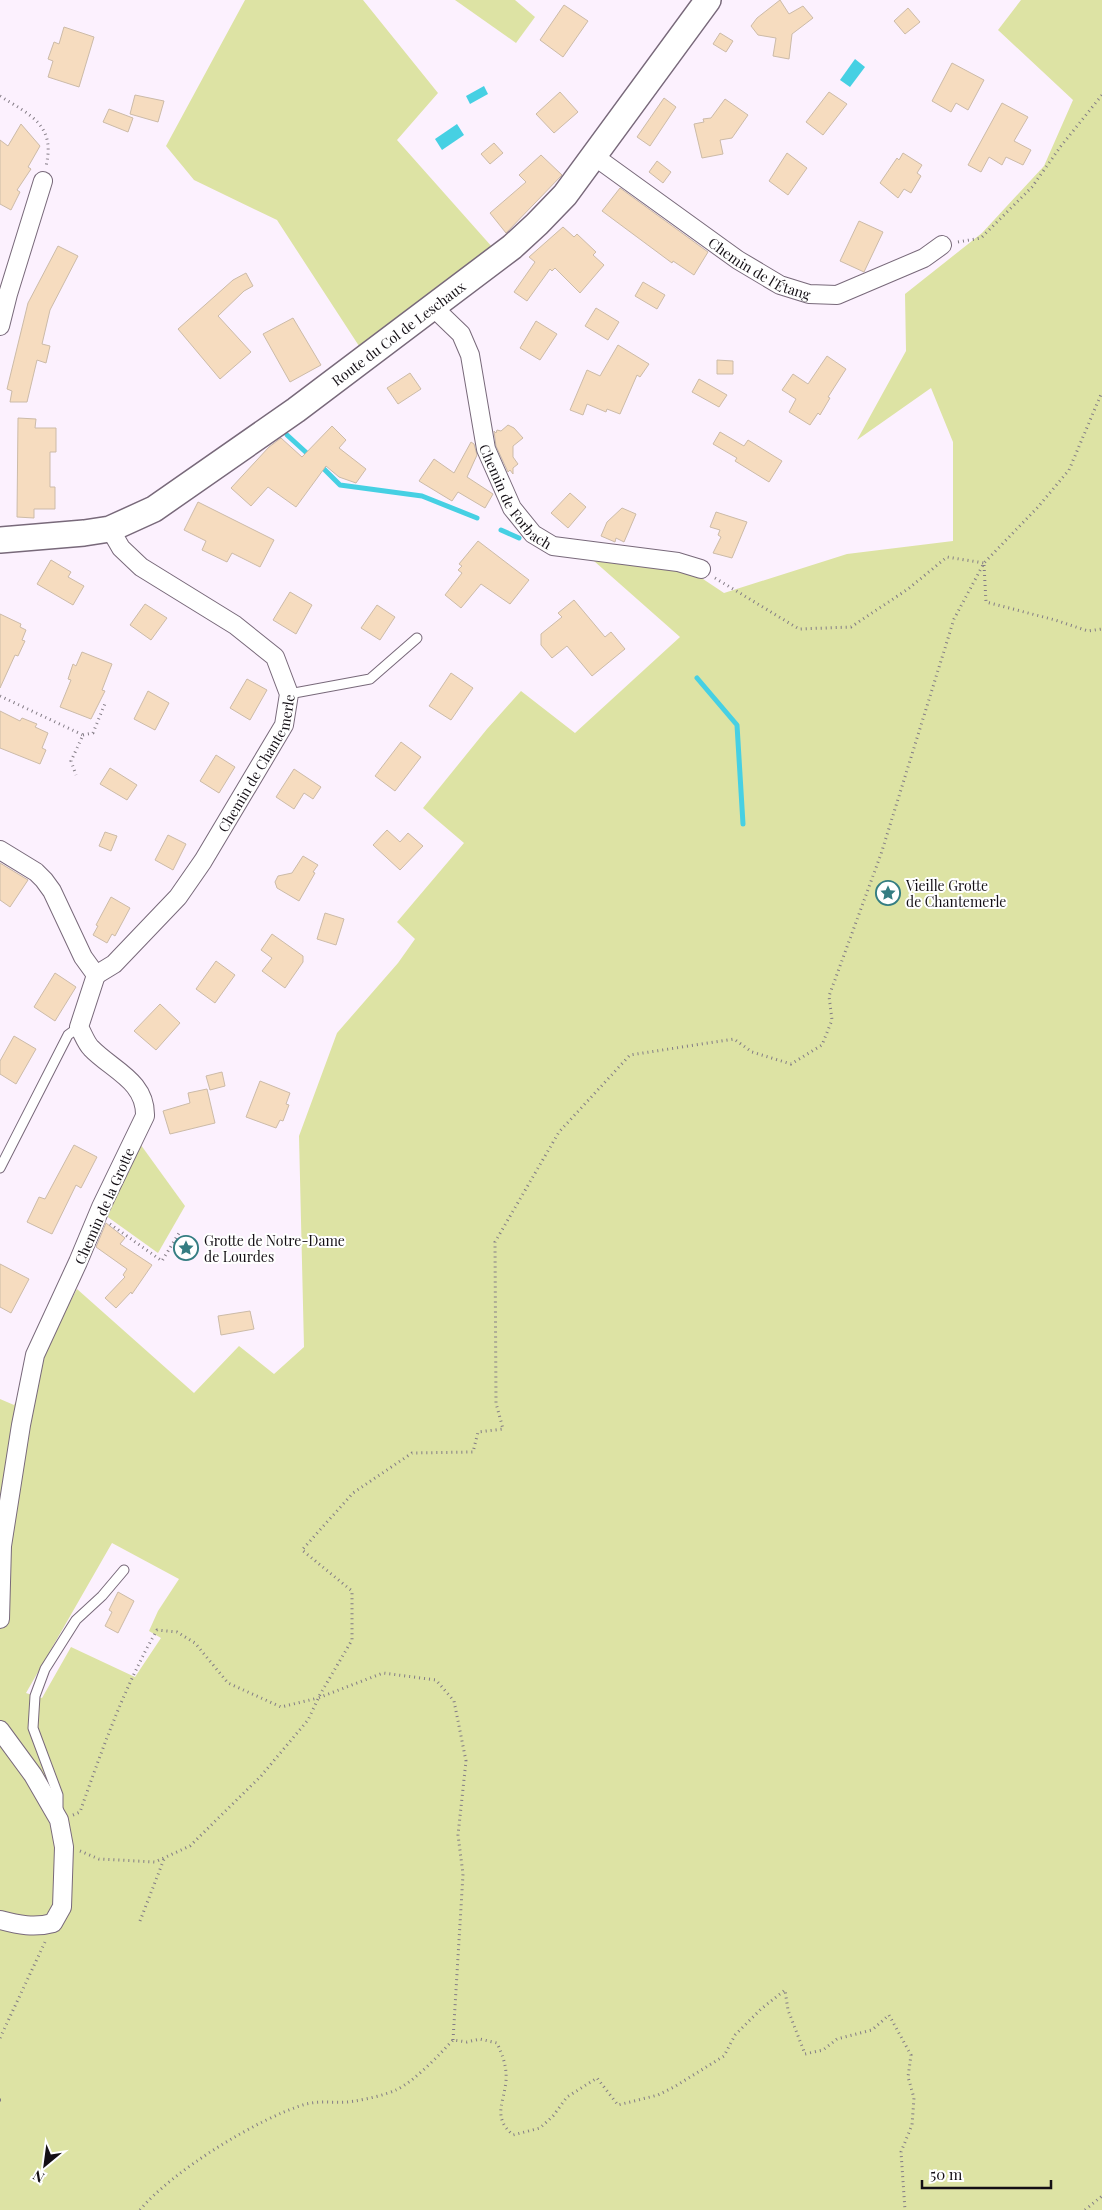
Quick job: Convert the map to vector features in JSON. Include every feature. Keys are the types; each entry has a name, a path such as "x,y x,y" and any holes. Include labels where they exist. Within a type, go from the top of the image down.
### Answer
{"main road":[{"name":"Route du Col de Leschaux","path":"0,540 84,534 110,529 154,509 296,410 512,247 538,224 565,195 708,0"}],"street":[{"name":"Chemin de l'Étang","path":"594,156 738,260 780,285 810,294 837,295 924,258 942,245"},
{"path":"0,326 43,181"},
{"name":"Chemin de Forbach","path":"433,307 461,334 470,355 486,449 512,508 533,534 553,546 678,562 701,569"},
{"name":"Chemin de Chantemerle","path":"96,974 114,964 178,897 203,861 284,725 289,694 275,657 235,624 141,567 121,548 110,529"},
{"path":"0,850 36,872 44,880 52,891 83,957 96,974 79,1027"},
{"name":"Chemin de la Grotte","path":"0,1619 2,1546 21,1424 36,1355 98,1215 145,1116 145,1103 134,1084 90,1047 79,1027"},
{"path":"0,1730 33,1775 59,1820 64,1847 62,1907 53,1923 42,1926 19,1925 0,1920"}],"lane":[{"path":"289,694 370,679 417,638"},
{"path":"0,1168 68,1035 79,1027"},
{"path":"59,1820 58,1795 33,1728 35,1696 46,1669 76,1620 102,1596 124,1570"}],"path":[{"path":"942,245 981,238 1032,187 1060,146 1102,95"},
{"path":"0,96 39,121 50,149 43,181"},
{"path":"64,1847 99,1859 155,1862 190,1846 261,1776 308,1720 318,1698 352,1640 352,1592 302,1550 353,1493 412,1452 473,1452 478,1432 503,1429 496,1403 495,1242 559,1132 630,1055 734,1039 752,1052 790,1064 822,1045 832,1020 829,996 881,854 954,619 984,563 1038,507 1069,470 1102,392"},
{"path":"701,569 799,629 851,627 908,589 948,557 984,563"},
{"path":"984,563 986,602 1055,620 1088,631 1102,629"},
{"path":"0,696 83,735 93,733 106,701"},
{"path":"76,776 71,761 83,735"},
{"path":"98,1215 162,1261 179,1234"},
{"path":"59,1820 80,1812 99,1758 146,1649 157,1630 177,1632 195,1643 228,1683 281,1707 318,1698 383,1673 436,1680 454,1701 466,1761 458,1835 463,1874 453,2040 435,2060 396,2090 355,2101 331,2100 308,2104 283,2112 246,2132 172,2179 152,2196 140,2210"},
{"path":"140,1921 164,1859"},
{"path":"0,2038 53,1923"},
{"path":"453,2040 467,2042 480,2039 497,2044 506,2062 506,2081 500,2112 506,2129 513,2135 540,2128 553,2116 567,2097 597,2078 618,2105 658,2095 674,2088 724,2056 736,2035 761,2009 785,1990 788,2010 805,2054 823,2050 837,2039 872,2030 889,2015 911,2055 908,2077 914,2098 912,2125 901,2152 905,2210"},
{"path":"1085,2210 1102,2196"}],"green space":[{"path":"245,0 363,0 438,93 397,140 493,248 359,346 277,220 194,180 166,146"},
{"path":"455,0 515,0 535,17 516,43"},
{"path":"1021,0 1102,0 1102,2210 0,2210 0,1399 14,1405 77,1289 194,1393 239,1346 274,1374 304,1347 299,1136 337,1033 398,963 415,939 397,922 464,843 423,808 487,729 521,691 575,733 680,637 594,561 697,575 724,593 847,554 953,541 953,442 931,388 857,440 906,351 905,294 982,233 1044,166 1073,100 998,30","holes":["112,1543 179,1579 158,1611 149,1631 161,1638 135,1677 71,1647 42,1698 26,1693"]},
{"path":"138,1141 185,1206 158,1253 105,1215"}],"water":[{"path":"855,59 865,67 850,87 840,80"},
{"path":"484,86 488,94 470,104 466,96"},
{"path":"457,124 464,135 442,150 435,139"}],"building":[{"path":"780,0 789,14 803,6 813,18 792,34 789,59 773,56 776,38 758,35 751,26 757,18"},
{"path":"564,5 588,21 563,57 540,40"},
{"path":"908,8 920,22 905,34 894,21"},
{"path":"64,27 94,37 79,87 48,77 53,61 48,59 54,42 59,44"},
{"path":"720,33 733,41 726,52 713,44"},
{"path":"952,63 984,80 968,110 956,103 951,112 932,101"},
{"path":"560,92 578,112 554,133 536,114"},
{"path":"829,92 847,104 823,135 806,122"},
{"path":"135,95 164,101 158,122 130,114"},
{"path":"664,98 676,107 650,146 637,137"},
{"path":"725,99 748,115 732,138 720,140 723,154 702,158 694,124 704,122 703,119 711,118"},
{"path":"1002,103 1028,117 1014,141 1031,150 1023,165 1006,157 1002,165 989,157 981,172 968,165"},
{"path":"109,109 133,118 128,132 103,122"},
{"path":"21,124 40,146 28,167 31,169 17,190 20,192 11,210 0,204 0,140 8,146"},
{"path":"494,143 503,153 490,164 481,154"},
{"path":"787,153 807,168 788,195 769,181"},
{"path":"903,153 922,165 917,173 921,176 911,193 904,189 898,198 880,183 897,158 899,160"},
{"path":"541,155 562,175 506,233 490,213 526,182 519,175"},
{"path":"657,161 671,172 663,183 649,172"},
{"path":"620,188 708,252 694,275 673,261 672,263 602,211"},
{"path":"859,221 883,232 864,272 840,261"},
{"path":"563,227 574,237 577,234 596,252 593,255 604,265 580,293 555,268 552,271 550,269 527,301 514,292 535,262 529,257"},
{"path":"58,246 78,256 50,310 42,344 50,346 46,363 37,360 27,402 10,402 12,391 7,389 28,303"},
{"path":"246,273 253,286 244,291 218,316 251,352 220,379 178,329 233,280"},
{"path":"643,282 665,295 657,309 635,296"},
{"path":"596,308 619,322 608,340 585,326"},
{"path":"293,318 321,365 290,382 263,334"},
{"path":"536,321 557,334 540,360 520,348"},
{"path":"618,345 649,364 640,377 637,375 620,414 607,409 606,412 587,404 583,415 570,410 587,370 600,376"},
{"path":"827,356 846,369 828,397 830,398 820,415 818,413 810,425 789,412 796,399 782,390 793,374 808,384"},
{"path":"717,360 733,361 733,374 717,374"},
{"path":"410,373 421,389 398,404 387,388"},
{"path":"699,379 727,395 719,407 692,392"},
{"path":"18,418 36,419 35,428 56,428 56,452 50,452 50,487 55,487 55,509 34,509 34,518 17,517"},
{"path":"508,425 514,428 523,438 513,446 513,457 518,464 513,468 513,474 510,470 508,472 496,446 494,431 496,433 497,430 501,431"},
{"path":"332,426 346,440 339,448 366,469 356,483 339,477 326,466 296,507 268,487 251,506 231,488 269,447 281,438 302,457"},
{"path":"720,432 744,446 748,440 782,461 769,482 735,461 737,458 713,444"},
{"path":"471,442 474,444 477,455 467,477 493,494 485,508 458,492 452,501 419,481 434,459 454,473"},
{"path":"570,493 586,507 568,528 551,513"},
{"path":"198,502 274,540 260,567 232,553 227,562 202,550 206,541 184,530"},
{"path":"622,508 636,514 624,542 616,538 615,542 601,536 607,522"},
{"path":"716,512 747,522 732,558 713,553 721,537 718,535 720,530 710,527"},
{"path":"478,541 529,580 510,604 481,584 461,608 445,595 462,573 458,570 462,566 459,564"},
{"path":"51,560 71,572 68,577 84,586 73,605 37,584"},
{"path":"290,592 312,605 296,634 273,620"},
{"path":"574,600 605,637 611,632 625,649 592,676 567,646 552,658 541,645 541,634 562,617 558,613"},
{"path":"145,604 167,618 151,640 130,625"},
{"path":"377,605 395,617 380,640 361,628"},
{"path":"0,614 21,624 20,627 26,630 22,640 25,641 18,656 15,655 0,688"},
{"path":"82,652 112,664 102,690 105,691 91,719 60,707 71,680 68,679 73,664 76,666"},
{"path":"451,673 473,688 451,720 429,706"},
{"path":"247,679 267,690 250,720 230,708"},
{"path":"148,691 169,703 155,730 134,719"},
{"path":"0,711 20,721 22,718 37,724 35,727 48,733 42,748 46,750 40,764 0,748"},
{"path":"401,742 421,757 395,791 375,776"},
{"path":"216,755 235,767 219,793 200,781"},
{"path":"110,768 137,785 127,800 100,784"},
{"path":"294,769 321,787 313,799 304,793 294,809 276,797"},
{"path":"387,830 400,842 408,833 423,846 400,870 373,845"},
{"path":"105,832 117,836 111,851 99,846"},
{"path":"168,835 186,844 173,870 155,860"},
{"path":"303,856 318,865 299,901 277,888 275,882 278,876 292,873"},
{"path":"0,863 28,880 10,907 0,900"},
{"path":"111,897 130,908 115,936 112,934 107,943 93,935 98,926 96,925"},
{"path":"325,913 344,919 336,945 317,939"},
{"path":"272,934 303,956 303,962 285,988 262,971 272,958 261,950"},
{"path":"216,961 235,975 215,1003 196,989"},
{"path":"55,973 76,987 55,1021 34,1007"},
{"path":"160,1004 180,1023 156,1050 134,1031"},
{"path":"14,1036 36,1049 16,1084 0,1074 0,1061"},
{"path":"222,1072 225,1086 210,1090 206,1076"},
{"path":"260,1081 290,1093 286,1104 289,1105 283,1121 280,1120 276,1128 246,1117"},
{"path":"207,1089 215,1123 170,1134 163,1111 190,1103 188,1093"},
{"path":"74,1145 97,1157 81,1188 76,1185 52,1234 27,1222 39,1197 45,1199"},
{"path":"106,1223 125,1238 120,1244 152,1265 132,1294 131,1292 116,1308 105,1298 125,1277 123,1275 127,1269 96,1247"},
{"path":"0,1264 29,1279 11,1313 0,1307"},
{"path":"250,1311 254,1329 221,1335 218,1316"},
{"path":"118,1592 134,1601 118,1633 105,1626 112,1612 109,1610"}],"waterway":[{"path":"287,435 310,456"},
{"path":"320,465 340,485 422,496 477,518"},
{"path":"501,530 519,538"},
{"path":"697,678 737,725 743,824"}],"place":[{"name":"Vieille Grotte de Chantemerle","path":"888,893"},
{"name":"Grotte de Notre-Dame de Lourdes","path":"186,1248"}]}
